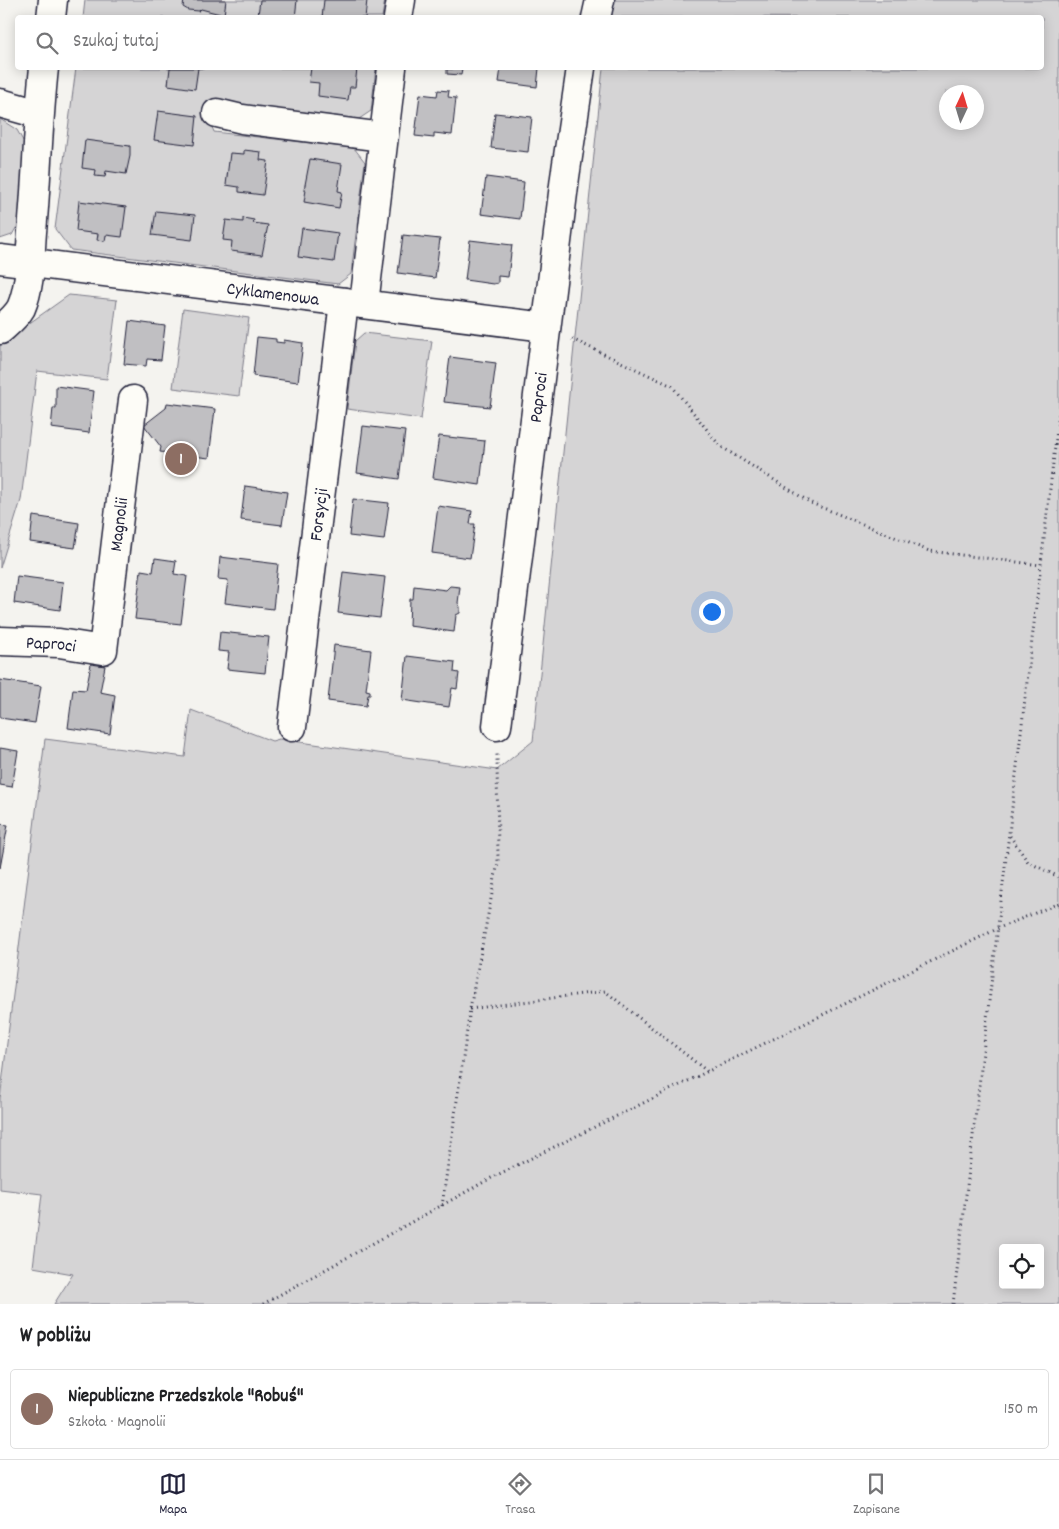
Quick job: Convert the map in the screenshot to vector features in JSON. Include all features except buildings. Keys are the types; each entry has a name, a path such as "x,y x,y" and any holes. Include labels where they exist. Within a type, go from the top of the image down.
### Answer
{"street":[{"path":"51,15 53,0"},
{"path":"398,15 400,0"},
{"path":"597,15 600,0"},
{"path":"0,330 14,318 20,308 30,262 37,168 38,114 44,70"},
{"name":"Forsycji","path":"292,728 354,303 383,137 392,70"},
{"name":"Paproci","path":"497,726 565,177 582,70"},
{"path":"0,103 38,114"},
{"path":"217,113 242,120 383,137"},
{"name":"Cyklamenowa","path":"0,259 546,327"},
{"name":"Magnolii","path":"103,650 133,400"},
{"name":"Paproci","path":"0,641 60,642 103,650"}],"path":[{"path":"546,327 672,386 720,446 811,503 929,551 1041,565"},
{"path":"953,1304 1059,413"},
{"path":"442,1207 470,1009 498,862 497,726"},
{"path":"1010,836 1028,862 1059,877"},
{"path":"263,1304 442,1207 493,1177 999,928 1059,903"},
{"path":"470,1009 605,991 708,1072"}],"shaded area":[{"path":"85,0 385,0 382,15 83,15"},
{"path":"610,0 1059,0 1059,1304 54,1304 73,1274 33,1267 42,1194 0,1189 0,1099 45,739 185,757 191,710 272,741 279,739 497,770 533,741 603,70 1044,70 1044,15 608,15"},
{"path":"76,70 376,70 371,111 359,119 220,102 207,115 214,132 354,148 365,162 351,274 338,284 71,250 55,229"},
{"path":"0,119 17,130 27,148 21,228 16,228 12,235 0,239"},
{"path":"69,295 117,300 107,379 37,371 21,500 0,568 0,344"},
{"path":"183,309 249,318 239,396 173,388"},
{"path":"364,333 432,341 421,419 347,409 355,341"}],"place":[{"name":"Niepubliczne Przedszkole \"Robuś\"","path":"181,459"}]}
